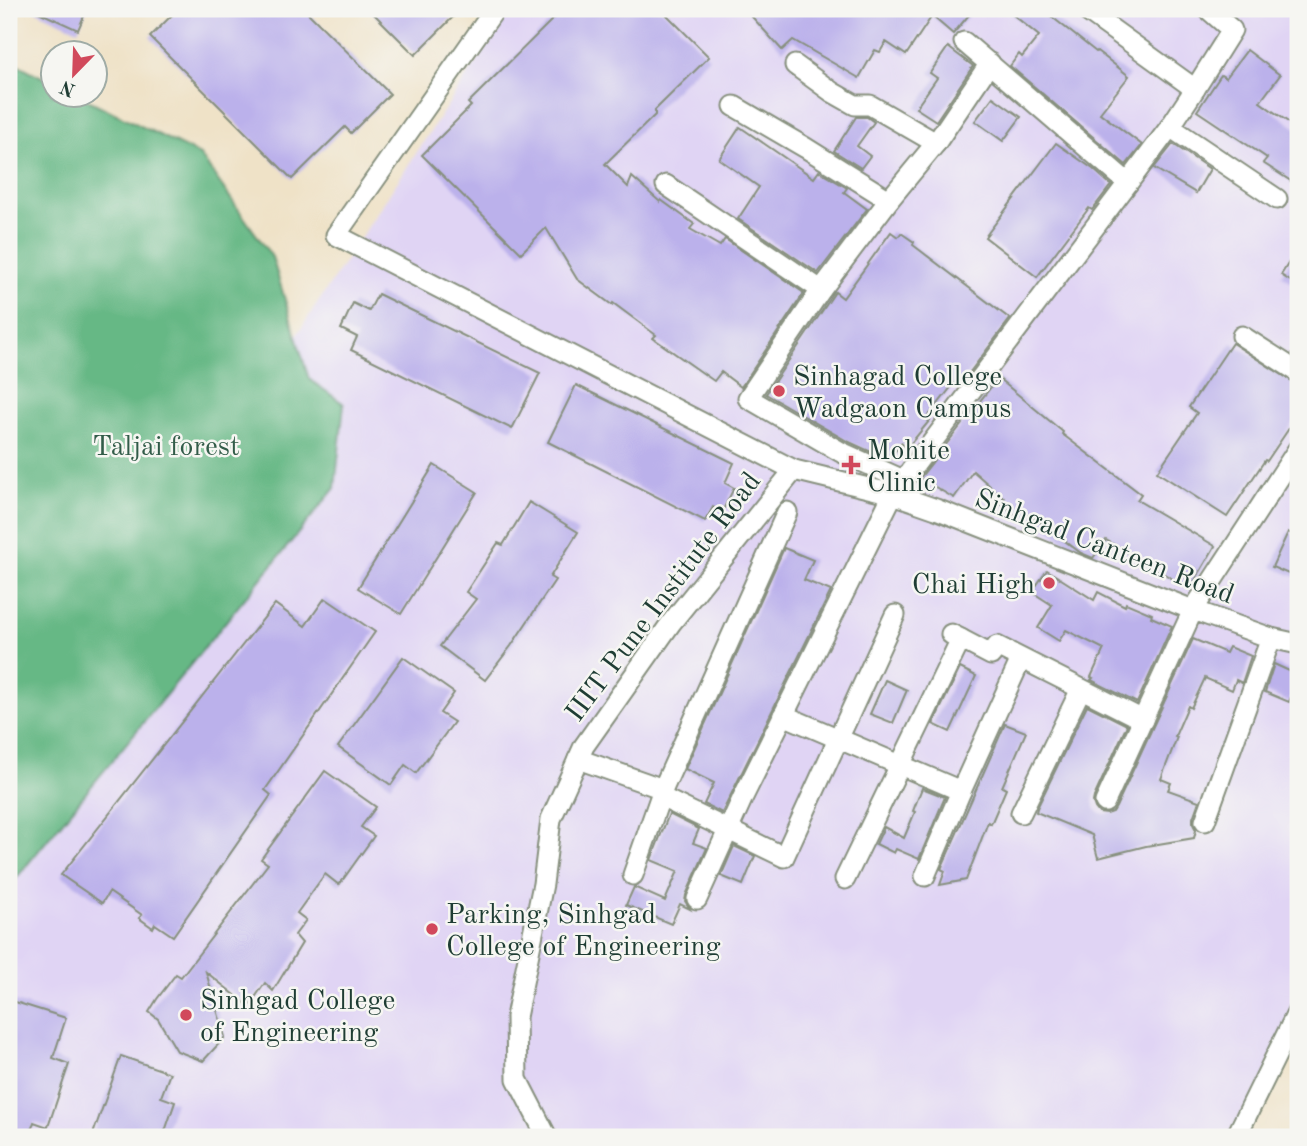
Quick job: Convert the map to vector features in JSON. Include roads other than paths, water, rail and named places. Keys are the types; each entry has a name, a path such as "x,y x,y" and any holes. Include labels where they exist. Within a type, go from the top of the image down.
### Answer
{"street":[{"path":"495,9 336,235 793,470"},
{"path":"1084,9 1195,89"},
{"path":"697,899 783,715 898,487 1170,127 1233,30 1208,9"},
{"path":"964,41 1128,183"},
{"path":"898,487 748,398 821,290 936,143 990,63"},
{"path":"795,65 855,105 870,105 936,143"},
{"path":"734,106 889,200"},
{"path":"1170,127 1277,199"},
{"path":"666,186 821,290"},
{"path":"1242,336 1298,372"},
{"path":"1105,802 1194,610 1298,449"},
{"name":"IIIT Pune Institute Road","path":"547,1137 517,1079 516,1017 544,884 551,819 584,746 671,623 793,470 898,487"},
{"name":"Sinhgad Canteen Road","path":"898,487 936,509 1194,610 1271,638 1298,644"},
{"path":"633,876 662,793 787,512"},
{"path":"578,759 662,793 728,830 784,857 895,615"},
{"path":"845,879 900,765 956,637 991,655 998,646 1143,720"},
{"path":"1205,821 1271,638"},
{"path":"925,876 1021,659"},
{"path":"1021,813 1081,689"},
{"path":"783,715 961,791"},
{"path":"1236,1137 1298,1011"}],"place":[{"name":"Sinhagad College Wadgaon Campus","path":"779,391"},
{"name":"Mohite Clinic","path":"851,465"},
{"name":"Chai High","path":"1049,583"},
{"name":"Parking, Sinhgad College of Engineering","path":"432,929"},
{"name":"Sinhgad College of Engineering","path":"186,1015"}],"park label":[{"name":"Taljai forest","path":"166,445"}]}
